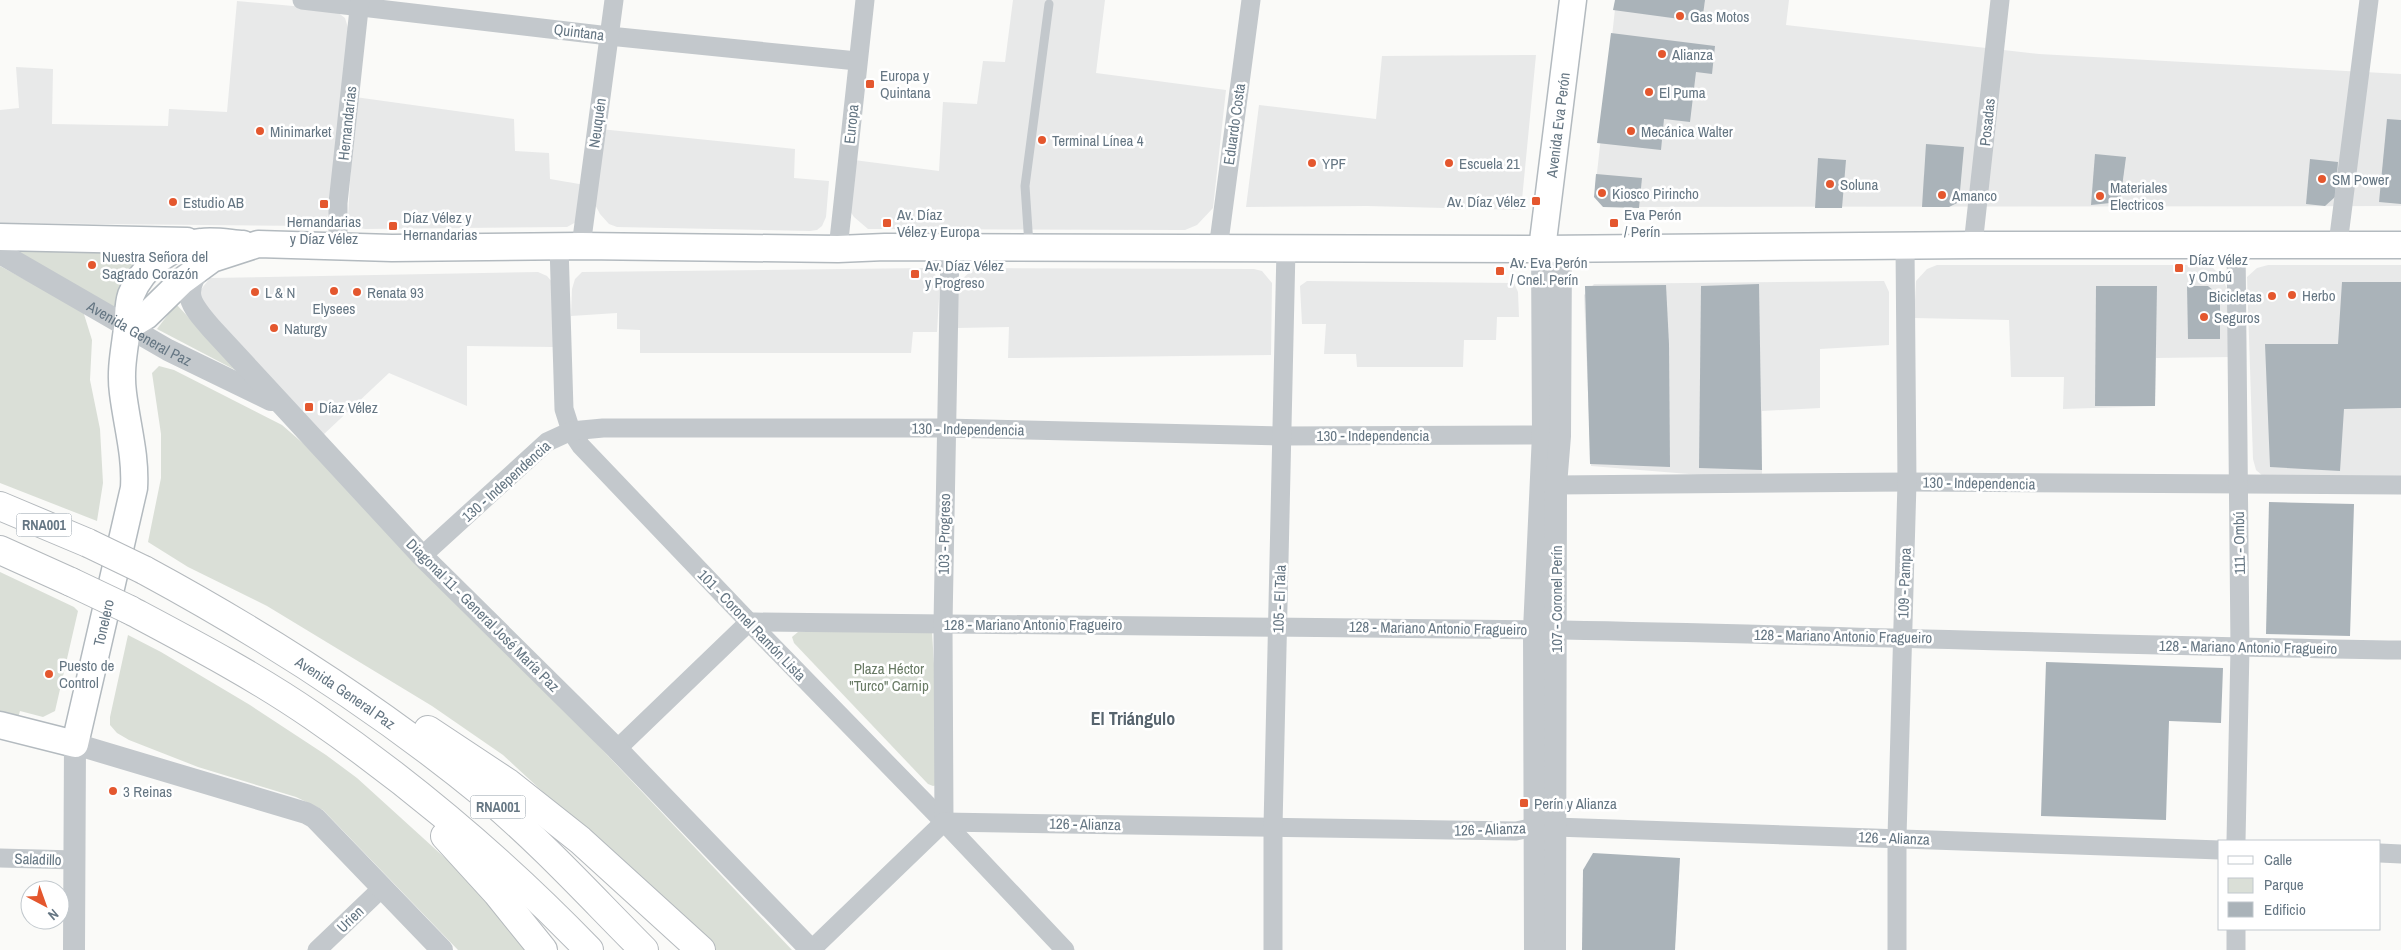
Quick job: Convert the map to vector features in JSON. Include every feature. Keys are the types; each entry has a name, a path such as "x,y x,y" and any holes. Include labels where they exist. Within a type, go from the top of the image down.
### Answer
{"highway":[{"name":"Avenida General Paz","path":"0,506 144,570 206,604 336,683 428,750 487,798 543,847 644,950"},
{"name":"RNA001","path":"0,550 130,610 244,672 312,716 446,815 516,878 589,950"},
{"path":"336,683 426,729 508,783 580,840 701,950"},
{"path":"312,716 457,848 542,950"}],"main road":[{"name":"Avenida Eva Perón","path":"1552,248 1574,0"},
{"name":"Avenida Eva Perón","path":"1552,248 1592,0"},
{"path":"0,238 201,254 212,259 258,244 392,248 570,246 838,249 950,247 1286,249 2236,244 2401,245"},
{"path":"128,327 146,316 201,254"},
{"name":"Tonelero","path":"75,744 134,488 134,452 120,368 128,327"},
{"path":"0,725 75,744"}],"street":[{"name":"Quintana","path":"302,0 360,4 609,36 857,61"},
{"name":"Neuquén","path":"570,246 614,0"},
{"name":"Europa","path":"838,249 864,0"},
{"name":"Eduardo Costa","path":"1218,249 1251,0"},
{"name":"Posadas","path":"1974,245 2000,0"},
{"path":"2338,244 2369,0"},
{"name":"Hernandarias","path":"338,246 338,203 360,4"},
{"name":"111 - Ombú","path":"2236,244 2240,648 2236,840"},
{"name":"101 - Coronel Ramón Lista","path":"570,246 564,408 571,431 596,463 944,822 1065,950"},
{"name":"109 - Pampa","path":"1897,950 1896,838 1907,482 1905,246"},
{"name":"103 - Progreso","path":"944,822 943,624 945,428 950,247"},
{"name":"107 - Coronel Perín","path":"1552,248 1551,435 1544,630 1545,827 1555,950"},
{"name":"105 - El Tala","path":"1273,950 1273,827 1286,249"},
{"name":"Avenida General Paz","path":"0,253 168,350 283,406"},
{"name":"Diagonal 11 - General José María Paz","path":"201,254 189,289 191,302 196,310 422,556 617,749 811,950"},
{"name":"130 - Independencia","path":"422,556 547,442 571,431 612,428 945,428 1283,436 1551,435"},
{"name":"107 - Coronel Perín","path":"1544,630 1556,485 1551,435"},
{"name":"130 - Independencia","path":"1556,485 1907,482 2401,485"},
{"path":"617,749 749,622"},
{"name":"128 - Mariano Antonio Fragueiro","path":"749,622 1278,625 1902,637 2240,648 2401,650"},
{"path":"75,744 306,813 314,818 442,950"},
{"name":"Tonelero","path":"74,950 75,744"},
{"path":"811,950 944,822"},
{"name":"126 - Alianza","path":"944,822 1516,832 1545,827 2218,850"},
{"name":"107 - Coronel Perín","path":"1535,950 1545,827"},
{"path":"2381,853 2401,854"},
{"name":"Saladillo","path":"0,858 75,860"},
{"name":"Urien","path":"317,950 382,888"},
{"path":"2236,930 2236,950"}],"lane":[{"path":"1029,248 1025,186 1049,4"}],"shaded area":[{"path":"1013,0 1105,0 1096,73 1226,90 1213,208 1197,225 1185,230 868,229 854,217 850,211 854,160 939,171 943,102 977,104 983,61 1005,62"},
{"path":"1616,0 1789,0 1786,25 2039,54 2401,74 2401,206 1607,207 1595,191"},
{"path":"237,1 327,9 337,12 345,18 348,28 330,212 323,223 317,226 0,223 0,110 19,108 16,67 53,69 52,124 168,126 169,109 227,112"},
{"name":"Escuela 21","path":"1536,55 1521,210 1367,206 1246,207 1259,105 1376,119 1382,56"},
{"path":"355,97 514,119 515,151 549,153 550,179 585,185 578,221 567,227 365,229 356,227 348,217"},
{"path":"600,129 795,149 794,178 829,181 826,217 822,226 817,230 810,231 617,227 609,224 600,214 593,201"},
{"path":"1937,265 2201,265 2213,268 2222,277 2231,299 2231,357 2156,358 2155,406 2063,409 2064,377 2011,377 2009,320 1914,318 1916,281 1927,269"},
{"path":"2268,265 2401,265 2401,476 2264,477 2256,470 2253,459 2247,277 2257,268"},
{"path":"925,268 934,273 940,281 937,332 913,332 911,353 640,353 640,330 617,329 617,313 571,316 572,289 575,279 582,272"},
{"path":"974,268 1254,269 1262,271 1272,283 1271,355 1008,358 1009,327 957,328 957,291 960,281"},
{"path":"538,272 547,276 553,283 553,347 467,346 467,406 389,373 323,435 202,305 199,292 210,278"},
{"path":"1307,281 1514,283 1518,292 1519,317 1497,317 1496,340 1464,340 1463,367 1357,367 1356,354 1324,354 1326,324 1302,324 1300,286"},
{"path":"1884,281 1889,292 1889,345 1820,349 1820,408 1762,411 1762,480 1591,466 1584,295 1594,284"}],"green space":[{"path":"1,244 163,247 121,311"},
{"path":"0,266 83,311 92,340 90,380 100,429 103,483 97,521 0,483"},
{"path":"176,304 241,373 157,329"},
{"path":"159,366 174,370 282,425 320,458 576,722 792,950 714,950 503,755 432,706 267,606 188,567 148,542 161,478 161,434 152,373"},
{"path":"0,572 74,607 78,611 55,711 43,717 20,711 18,718 0,714"},
{"name":"Plaza Héctor \"Turco\" Carnip","path":"798,632 932,632 941,778 937,785 928,784 794,643 792,637"},
{"path":"128,635 161,652 250,705 326,755 357,778 477,887 529,950 458,950 323,810 296,797 198,767 129,740 117,733 110,725 110,717"}],"building":[{"name":"Gas Motos","path":"1615,0 1705,0 1702,22 1613,10"},
{"path":"1611,33 1715,46 1712,74 1696,72 1690,122 1664,119 1661,150 1597,143"},
{"path":"2387,119 2401,120 2401,204 2379,202"},
{"path":"1926,144 1964,147 1959,202 1949,207 1922,207"},
{"path":"2095,154 2126,157 2120,202 2091,205"},
{"name":"Soluna","path":"1818,158 1846,160 1842,208 1815,208"},
{"name":"SM Power","path":"2310,159 2338,162 2335,197 2325,206 2306,204"},
{"path":"1596,174 1642,178 1639,208 1603,207 1594,197"},
{"path":"2342,282 2401,282 2401,408 2344,409 2340,471 2270,467 2265,344 2338,344"},
{"path":"1759,284 1762,470 1699,468 1701,286"},
{"path":"1666,285 1669,344 1670,467 1590,464 1585,286"},
{"path":"2096,286 2157,286 2155,406 2095,406"},
{"name":"Seguros","path":"2187,286 2208,286 2220,296 2220,339 2188,339"},
{"path":"2269,502 2354,504 2350,636 2266,634"},
{"path":"2046,662 2223,668 2221,723 2169,721 2166,820 2041,816"},
{"path":"1593,853 1680,858 1675,950 1582,950 1583,870"}],"place":[{"name":"Gas Motos","path":"1680,16"},
{"name":"Alianza","path":"1662,54"},
{"name":"Europa y Quintana","path":"870,84"},
{"name":"El Puma","path":"1649,92"},
{"name":"Minimarket","path":"260,131"},
{"name":"Mecánica Walter","path":"1631,131"},
{"name":"Terminal Línea 4","path":"1042,140"},
{"name":"YPF","path":"1312,163"},
{"name":"Escuela 21","path":"1449,163"},
{"name":"SM Power","path":"2322,179"},
{"name":"Soluna","path":"1830,184"},
{"name":"Kiosco Pirincho","path":"1602,193"},
{"name":"Amanco","path":"1942,195"},
{"name":"Materiales Electricos","path":"2100,196"},
{"name":"Av. Díaz Vélez","path":"1536,201"},
{"name":"Estudio AB","path":"173,202"},
{"name":"Hernandarias y Díaz Vélez","path":"324,204"},
{"name":"Av. Díaz Vélez y Europa","path":"887,223"},
{"name":"Eva Perón / Perín","path":"1614,223"},
{"name":"Díaz Vélez y Hernandarias","path":"393,226"},
{"name":"Nuestra Señora del Sagrado Corazón","path":"92,265"},
{"name":"Díaz Vélez y Ombú","path":"2179,268"},
{"name":"Av. Eva Perón / Cnel. Perín","path":"1500,271"},
{"name":"Av. Díaz Vélez y Progreso","path":"915,274"},
{"name":"Elysees","path":"334,291"},
{"name":"L & N","path":"255,292"},
{"name":"Renata 93","path":"357,292"},
{"name":"Herbo","path":"2292,295"},
{"name":"Bicicletas","path":"2272,296"},
{"name":"Seguros","path":"2204,317"},
{"name":"Naturgy","path":"274,328"},
{"name":"Díaz Vélez","path":"309,407"},
{"name":"Puesto de Control","path":"49,674"},
{"name":"3 Reinas","path":"113,791"},
{"name":"Perín y Alianza","path":"1524,803"}],"district":[{"name":"El Triángulo","path":"1133,718"}]}
